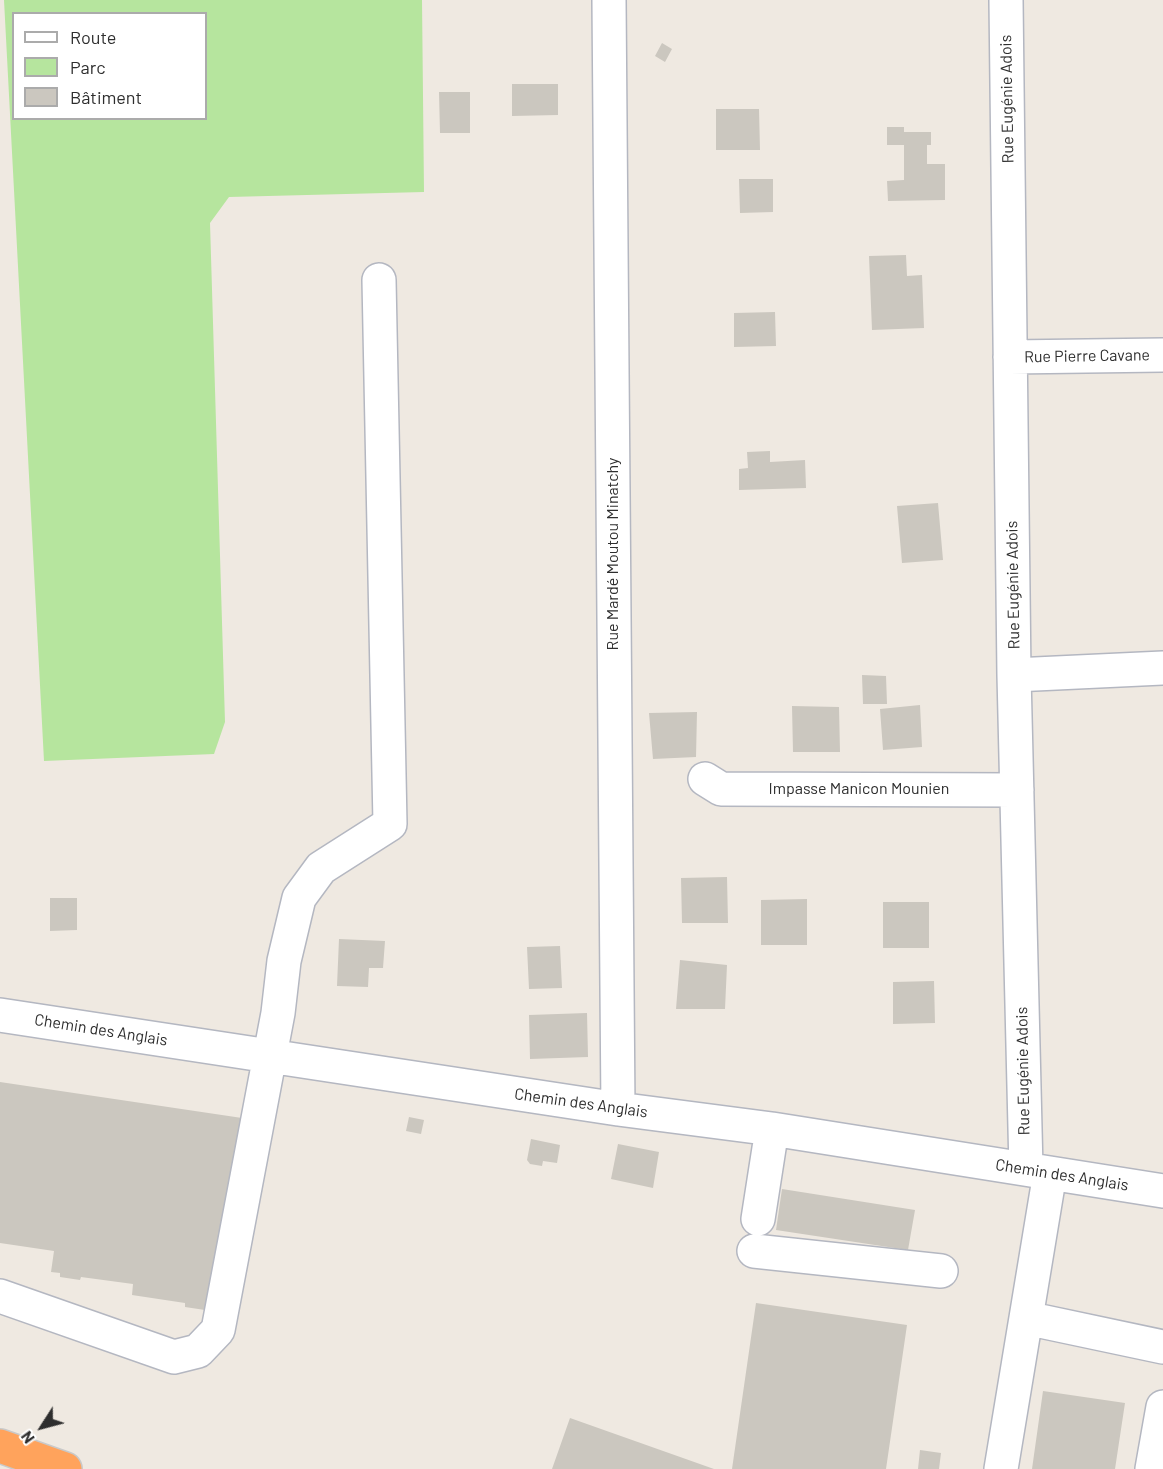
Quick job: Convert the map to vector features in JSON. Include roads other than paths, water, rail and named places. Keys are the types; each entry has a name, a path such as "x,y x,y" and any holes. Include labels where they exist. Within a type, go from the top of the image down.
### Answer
{"highway":[{"path":"0,1446 65,1469"}],"street":[{"name":"Rue Mardé Moutou Minatchy","path":"609,0 618,1109"},
{"name":"Rue Eugénie Adois","path":"1001,1469 1026,1317 1038,1171 1017,790 1006,0"},
{"path":"0,1296 174,1358 198,1351 218,1330 278,1013 284,961 299,898 321,868 390,824 379,280"},
{"name":"Rue Pierre Cavane","path":"1010,357 1163,355"},
{"path":"1014,675 1163,668"},
{"name":"Impasse Manicon Mounien","path":"705,779 721,789 1017,790"},
{"name":"Chemin des Anglais","path":"0,1015 618,1109 772,1129 1163,1191"},
{"path":"758,1219 772,1129"},
{"path":"754,1251 941,1271"},
{"path":"1026,1317 1163,1347"},
{"path":"1152,1469 1163,1407"}]}
